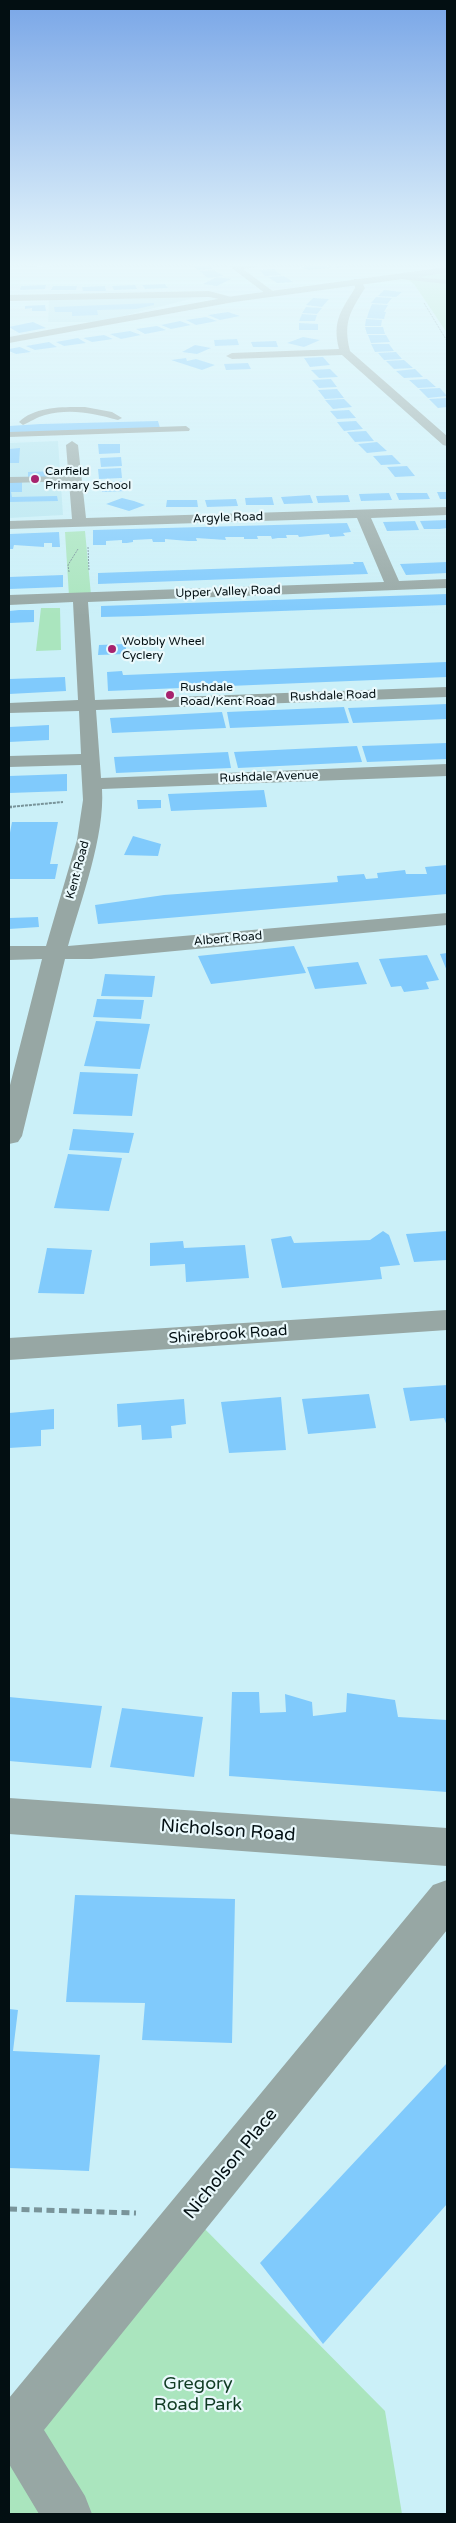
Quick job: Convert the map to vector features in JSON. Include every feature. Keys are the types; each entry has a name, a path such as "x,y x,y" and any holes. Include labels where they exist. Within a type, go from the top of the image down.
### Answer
{"street":[{"path":"376,380 447,442"},
{"path":"72,436 75,479 85,526"},
{"name":"Argyle Road","path":"9,525 85,526 447,511"},
{"path":"362,514 393,586"},
{"name":"Upper Valley Road","path":"9,600 447,584"},
{"name":"Kent Road","path":"9,1136 55,953 87,840 92,792 80,597"},
{"name":"Rushdale Road","path":"9,708 447,692"},
{"path":"9,762 89,759"},
{"name":"Rushdale Avenue","path":"92,792 447,770"},
{"name":"Albert Road","path":"9,953 91,952 447,919"},
{"name":"Shirebrook Road","path":"9,1349 447,1320"},
{"name":"Nicholson Road","path":"9,1816 447,1846"},
{"name":"Nicholson Place","path":"67,2514 15,2428 447,1900"}],"lane":[{"path":"23,422 37,415 72,410 104,412 118,418"},
{"path":"9,435 72,436 186,429"},
{"path":"9,480 75,479"}],"path":[{"path":"80,597 85,526"},
{"path":"80,597 68,565 85,526"},
{"path":"9,807 92,792"},
{"path":"9,2209 190,2214"}],"shaded area":[{"name":"Carfield Primary School","path":"58,441 63,515 9,518 9,443"}],"green space":[{"path":"85,531 91,595 69,596 65,532"},
{"path":"41,608 60,608 61,650 36,651"},
{"name":"Gregory Road Park","path":"190,2214 385,2411 402,2514 9,2514 9,2444 15,2428"}],"building":[{"path":"312,380 332,380 337,387 319,388"},
{"path":"409,380 428,380 436,387 418,388"},
{"path":"440,388 447,396 428,398 419,389"},
{"path":"337,389 344,398 325,399 318,390"},
{"path":"446,398 447,407 438,408 429,399"},
{"path":"344,399 352,407 333,409 325,400"},
{"path":"349,410 356,418 337,419 330,411"},
{"path":"158,421 160,428 9,433 9,426"},
{"path":"356,421 363,429 344,431 337,422"},
{"path":"366,431 374,441 355,442 347,432"},
{"path":"377,442 387,451 367,453 358,444"},
{"path":"98,444 120,444 120,453 99,454"},
{"path":"20,448 19,463 9,463 9,449"},
{"path":"392,455 401,464 381,465 373,456"},
{"path":"121,457 122,466 101,467 100,458"},
{"path":"407,466 415,476 395,477 387,467"},
{"path":"121,468 122,478 99,479 98,469"},
{"path":"58,471 58,477 28,478 28,472"},
{"path":"22,481 22,492 11,492 12,497 57,496 58,501 9,502 9,482"},
{"path":"125,481 126,491 102,492 101,482"},
{"path":"437,492 447,492 447,499 440,499"},
{"path":"389,493 392,500 361,501 359,494"},
{"path":"396,493 427,493 430,499 399,500"},
{"path":"310,495 313,503 284,504 281,497"},
{"path":"348,495 350,502 318,503 316,496"},
{"path":"272,497 274,505 246,505 245,498"},
{"path":"122,498 145,505 129,511 106,504"},
{"path":"236,499 238,506 207,507 205,500"},
{"path":"167,500 197,500 198,507 166,507"},
{"path":"447,520 447,528 440,529 424,529 420,521"},
{"path":"415,521 419,530 387,531 383,522"},
{"path":"347,523 351,532 343,533 345,536 330,537 329,534 299,537 298,535 286,535 287,538 272,539 271,536 257,536 258,539 225,537 226,540 196,538 197,541 165,539 165,542 153,542 152,539 133,540 133,542 127,543 122,543 122,540 106,541 106,545 93,545 93,530"},
{"path":"59,532 60,547 52,547 52,543 44,543 44,547 14,545 13,549 9,549 9,534"},
{"path":"353,562 363,562 368,574 98,584 98,573 354,564"},
{"path":"447,562 447,573 406,575 400,564"},
{"path":"63,575 63,587 9,589 9,577"},
{"path":"447,594 447,605 101,617 101,606"},
{"path":"34,610 34,622 9,623 9,611"},
{"name":"Wobbly Wheel Cyclery","path":"126,644 126,654 98,655 99,645"},
{"path":"447,662 447,677 108,691 107,672 122,671 123,675 125,675"},
{"path":"65,677 66,691 9,694 9,679"},
{"path":"447,704 447,719 353,723 348,708"},
{"path":"344,707 349,723 230,728 227,712"},
{"path":"222,712 226,728 112,733 110,718"},
{"path":"49,725 49,740 9,742 9,727"},
{"path":"447,743 447,759 367,762 362,746"},
{"path":"357,746 362,762 238,768 234,752"},
{"path":"228,752 231,768 116,773 114,757"},
{"path":"67,774 67,791 9,793 9,776"},
{"path":"264,790 267,807 171,811 168,794"},
{"path":"137,800 161,800 161,808 138,809"},
{"path":"12,822 58,822 50,864 58,864 55,879 9,879 9,838"},
{"path":"133,836 161,844 158,856 124,855"},
{"path":"447,865 447,894 98,924 95,905 164,895 338,882 337,876 364,874 366,879 378,878 377,873 405,870 406,874 427,874 425,867"},
{"path":"38,917 39,927 9,929 9,918"},
{"path":"294,946 306,973 211,984 198,956"},
{"path":"447,953 447,971 440,954"},
{"path":"427,955 439,980 426,982 429,989 404,992 401,986 391,987 379,959"},
{"path":"358,962 367,984 315,989 307,967"},
{"path":"105,974 155,976 152,997 101,996"},
{"path":"97,999 144,1000 141,1019 93,1017"},
{"path":"96,1021 150,1024 140,1069 84,1066"},
{"path":"80,1072 138,1074 132,1116 73,1114"},
{"path":"73,1129 134,1133 129,1153 69,1150"},
{"path":"68,1154 122,1158 109,1211 54,1208"},
{"path":"383,1231 389,1235 400,1265 380,1267 382,1279 282,1288 271,1239 291,1236 294,1243 370,1240"},
{"path":"447,1231 447,1260 414,1262 406,1234"},
{"path":"183,1241 184,1248 245,1245 249,1278 186,1282 185,1264 150,1266 150,1243"},
{"path":"47,1248 92,1250 84,1294 38,1293"},
{"path":"447,1385 447,1426 444,1418 410,1421 403,1388"},
{"path":"369,1394 376,1428 308,1434 302,1399"},
{"path":"281,1397 286,1450 229,1453 221,1402"},
{"path":"184,1399 186,1424 171,1426 172,1438 142,1440 141,1425 118,1427 117,1404"},
{"path":"54,1409 54,1429 41,1430 41,1446 9,1448 9,1413"},
{"path":"232,1692 259,1692 260,1713 286,1712 285,1694 312,1702 313,1716 346,1712 347,1693 395,1700 398,1717 447,1720 447,1792 229,1776"},
{"path":"9,1697 102,1706 91,1768 9,1761"},
{"path":"122,1708 203,1717 194,1777 110,1767"},
{"path":"75,1895 235,1899 232,2043 142,2040 145,2003 66,2002"},
{"path":"9,2009 18,2010 13,2051 100,2055 89,2171 9,2168"},
{"path":"447,2063 447,2204 323,2344 260,2263"}],"place":[{"name":"Carfield Primary School","path":"35,479"},
{"name":"Wobbly Wheel Cyclery","path":"112,649"},
{"name":"Rushdale Road/Kent Road","path":"170,695"}]}
